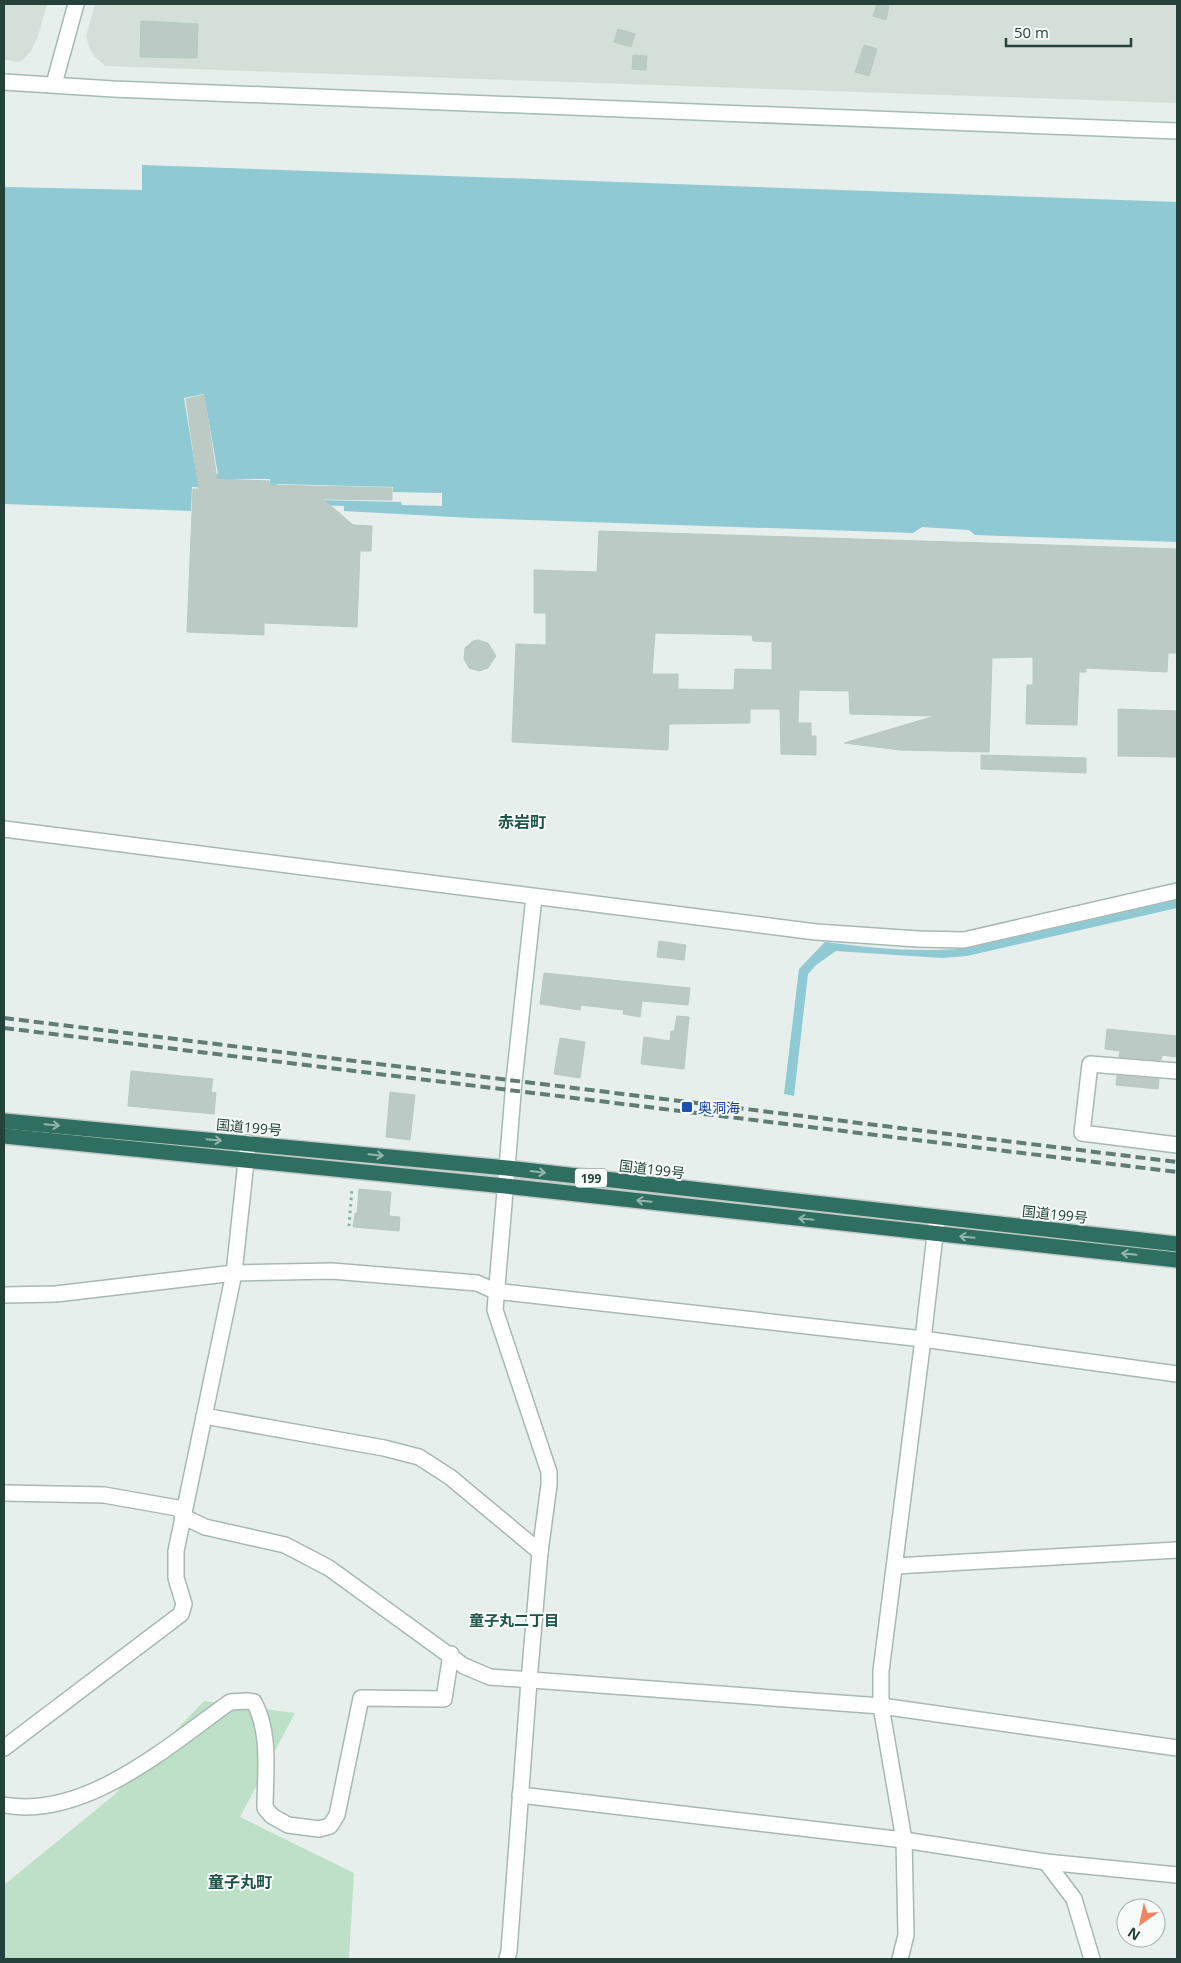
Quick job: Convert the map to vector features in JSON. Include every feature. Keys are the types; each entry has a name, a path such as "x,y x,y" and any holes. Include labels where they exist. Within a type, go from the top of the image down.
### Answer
{"highway":[{"name":"国道199号","path":"4,1121 507,1168 1177,1244"},
{"name":"199","path":"4,1136 505,1186 1177,1260"}],"street":[{"path":"54,84 76,4"},
{"path":"4,82 54,84 113,90 1177,131"},
{"path":"4,829 816,932 918,940 964,940 1177,891"},
{"path":"507,1959 540,1552 549,1486 549,1472 495,1310 514,1081 534,897"},
{"path":"1177,1071 1090,1064 1082,1134 1177,1145"},
{"path":"4,1748 181,1614 184,1604 176,1578 176,1551 234,1273 248,1143"},
{"path":"900,1959 906,1935 904,1840 881,1706 881,1671 924,1339 937,1218"},
{"path":"4,1295 56,1294 234,1273 332,1271 477,1283 496,1291 924,1339 1177,1374"},
{"path":"204,1416 384,1448 419,1457 450,1477 540,1552"},
{"path":"4,1493 104,1494 183,1512 205,1527 285,1545 329,1568 464,1666 490,1677 881,1706 1177,1748"},
{"path":"895,1566 1177,1550"},
{"path":"4,1805 43,1805 84,1796 135,1770 230,1702 248,1701 254,1702 261,1714 265,1734 265,1808 272,1816 288,1825 319,1829 330,1826 337,1815 360,1698 444,1699 450,1654"},
{"path":"520,1795 904,1840 1046,1862 1177,1875"},
{"path":"1046,1862 1074,1899 1092,1959"}],"path":[{"path":"349,1226 352,1188"}],"shaded area":[{"path":"4,4 47,4 38,36 31,51 19,62 4,60"},
{"path":"95,4 1177,4 1177,103 105,66 94,56 86,36"}],"green space":[{"path":"204,1701 295,1713 240,1817 354,1873 349,1959 4,1959 4,1885 114,1795"}],"water":[{"path":"142,165 1177,202 1177,542 975,535 969,530 922,527 913,533 472,518 344,511 344,506 269,503 270,479 235,479 234,505 232,489 192,487 191,511 4,504 4,187 142,190","holes":["204,394 218,474 197,477 184,398","277,484 393,487 393,492 442,493 442,506 402,505 401,502 277,499"]},
{"path":"1177,900 1177,908 967,956 942,958 836,951 816,965 808,974 794,1096 784,1094 799,969 825,942 914,950 968,948"}],"building":[{"path":"877,4 889,6 886,20 873,16"},
{"path":"141,21 198,24 197,58 140,57"},
{"path":"618,29 635,34 631,47 614,42"},
{"path":"864,45 877,49 869,76 855,72"},
{"path":"633,55 647,56 646,70 632,69"},
{"path":"204,395 217,479 269,481 269,485 392,488 392,500 323,499 353,525 372,526 371,551 360,551 357,627 264,623 264,635 187,632 193,489 199,489 186,399"},
{"path":"599,531 1177,549 1177,653 1168,653 1167,672 1086,668 1086,672 1079,672 1077,725 1026,724 1027,685 1033,685 1033,657 992,658 989,752 900,750 844,743 935,716 850,714 849,691 799,690 798,723 811,723 811,736 816,736 816,755 781,754 780,709 750,709 750,723 669,724 668,750 512,742 516,644 546,645 546,613 534,613 534,570 597,572","holes":["655,633 752,635 753,641 772,642 772,670 735,669 734,690 678,689 678,674 652,674"]},
{"path":"478,640 488,643 496,656 488,668 479,671 469,668 464,659 465,648 473,641"},
{"path":"1118,709 1177,711 1177,757 1118,756"},
{"path":"981,755 1086,758 1086,773 981,769"},
{"path":"659,941 686,945 684,960 657,957"},
{"path":"544,973 690,988 688,1005 642,1001 640,1017 623,1014 624,1010 581,1005 580,1010 540,1004"},
{"path":"677,1016 689,1017 684,1069 641,1064 644,1037 670,1041 671,1031 674,1031"},
{"path":"1107,1029 1177,1036 1177,1057 1162,1055 1161,1060 1119,1057 1120,1051 1105,1049"},
{"path":"560,1038 585,1042 580,1078 554,1074"},
{"path":"131,1071 213,1079 211,1092 216,1093 214,1114 128,1106"},
{"path":"1117,1076 1159,1079 1158,1089 1116,1085"},
{"path":"390,1092 415,1095 410,1140 386,1137"},
{"path":"359,1189 391,1192 389,1216 400,1217 399,1231 353,1227 355,1213 357,1213"}],"railway":[{"path":"4,1018 1177,1162"},
{"path":"4,1028 1177,1172"}],"place":[{"name":"奥洞海","path":"687,1107"}],"district":[{"name":"赤岩町","path":"522,822"},
{"name":"童子丸二丁目","path":"514,1620"},
{"name":"童子丸町","path":"240,1882"}]}
